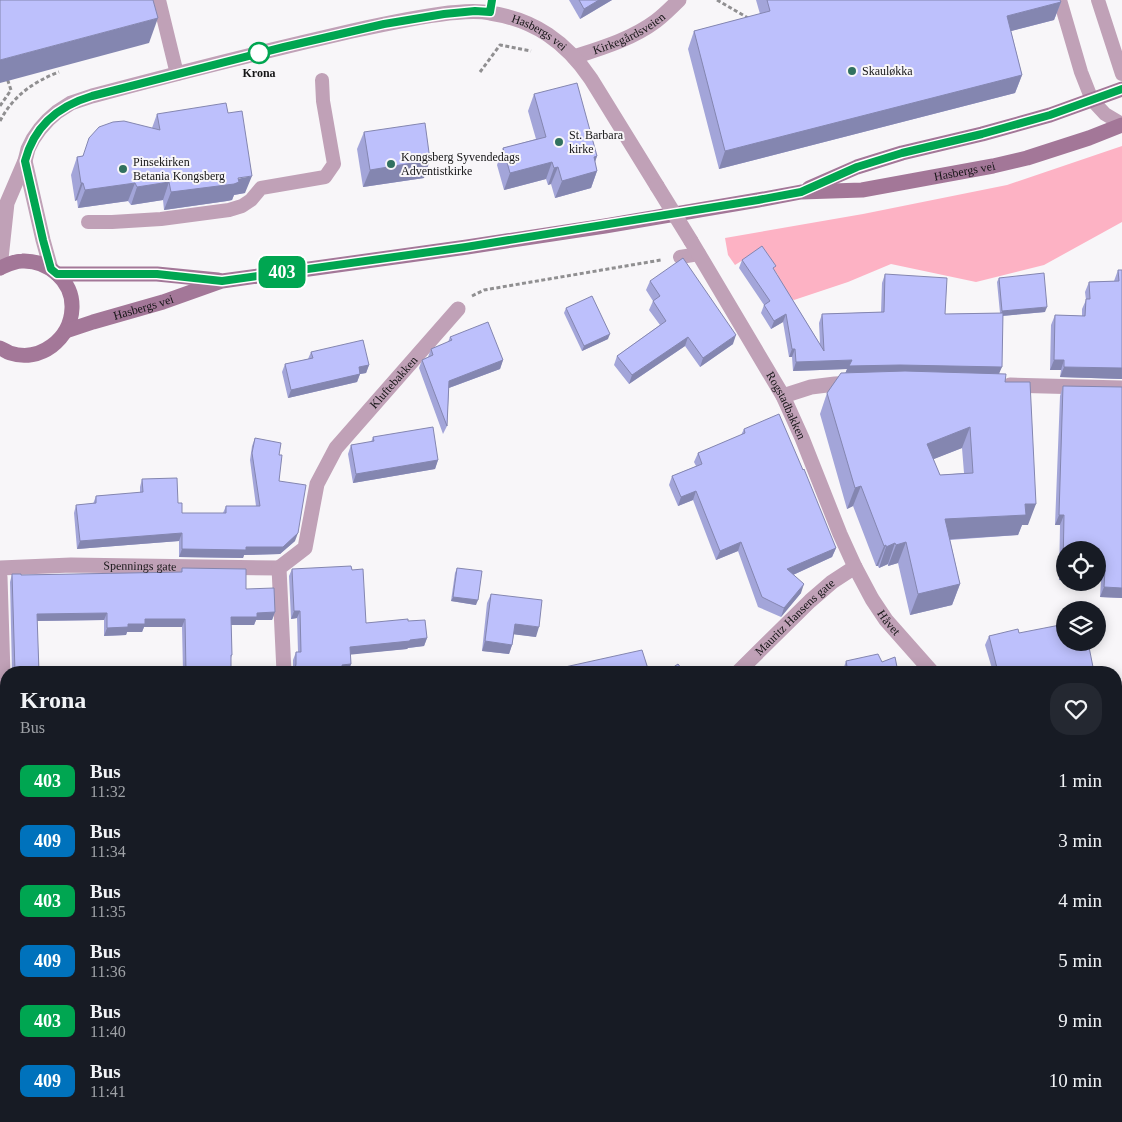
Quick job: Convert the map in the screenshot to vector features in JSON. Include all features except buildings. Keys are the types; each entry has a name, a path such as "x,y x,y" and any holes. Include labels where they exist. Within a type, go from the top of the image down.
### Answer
{"street":[{"name":"Kirkegårdsveien","path":"574,57 611,45 634,34 656,21 679,0"},
{"name":"Hasbergs vei","path":"0,268 6,202 25,161 28,149 48,120 65,107 82,99 284,47 384,24 475,11 491,6 543,30 557,40 574,57"},
{"name":"Rogstadbakken","path":"574,57 584,68 695,247 783,396 855,567"},
{"name":"Hasbergs vei","path":"801,192 857,167 1050,115 1122,89"},
{"name":"Hasbergs vei","path":"0,348 10,353 36,354 48,350 66,332 93,322 163,302 222,281 466,247 801,192 862,190 994,166 1059,148 1122,125"},
{"path":"25,161 43,240 54,271 65,283 70,295 72,307 66,332"},
{"name":"Hasbergs vei","path":"0,268 10,263 31,261 42,264 54,271 157,274 222,281"},
{"name":"Kluftebakken","path":"279,568 305,548 318,484 336,448 458,309"},
{"path":"783,396 816,386 862,383"},
{"path":"995,384 1122,388"},
{"name":"Spennings gate","path":"0,568 71,565 279,568"},
{"name":"Mauritz Hansens gate","path":"744,666 810,601 832,582 855,567"},
{"name":"Håvet","path":"855,567 872,600 886,620 926,666"},
{"path":"279,568 284,666"},
{"path":"0,577 3,666"}],"lane":[{"path":"159,0 177,74"},
{"path":"1060,0 1081,72 1092,100 1105,114 1122,125"},
{"path":"1098,0 1122,74"},
{"path":"88,222 161,219 229,210 242,206 251,200 261,188 325,177 334,164 323,102 322,80"},
{"path":"680,256 695,247"}],"path":[{"path":"716,0 754,21"},
{"path":"480,72 500,45 531,51"},
{"path":"0,121 5,112 26,89 37,81 59,72"},
{"path":"5,112 0,107 10,90 7,76"},
{"path":"458,309 469,298 484,290 680,256"}],"shaded area":[{"path":"1122,146 1122,222 1044,265 976,282 891,264 848,282 794,300 776,291 778,275 759,250 735,265 728,255 725,238 863,214 1007,185"}],"bus line":[{"name":"403","path":"492,0 490,12 475,11 444,14 384,24 284,47 92,96 65,107 57,112 40,129 28,149 25,161 51,269 57,274 157,274 222,281 605,226 801,192 857,167 902,153 1050,115 1122,89"}],"place":[{"name":"Krona","path":"259,53"},
{"name":"Skauløkka","path":"852,71"},
{"name":"St. Barbara kirke","path":"559,142"},
{"name":"Kongsberg Syvendedags Adventistkirke","path":"391,164"},
{"name":"Pinsekirken Betania Kongsberg","path":"123,169"}]}
